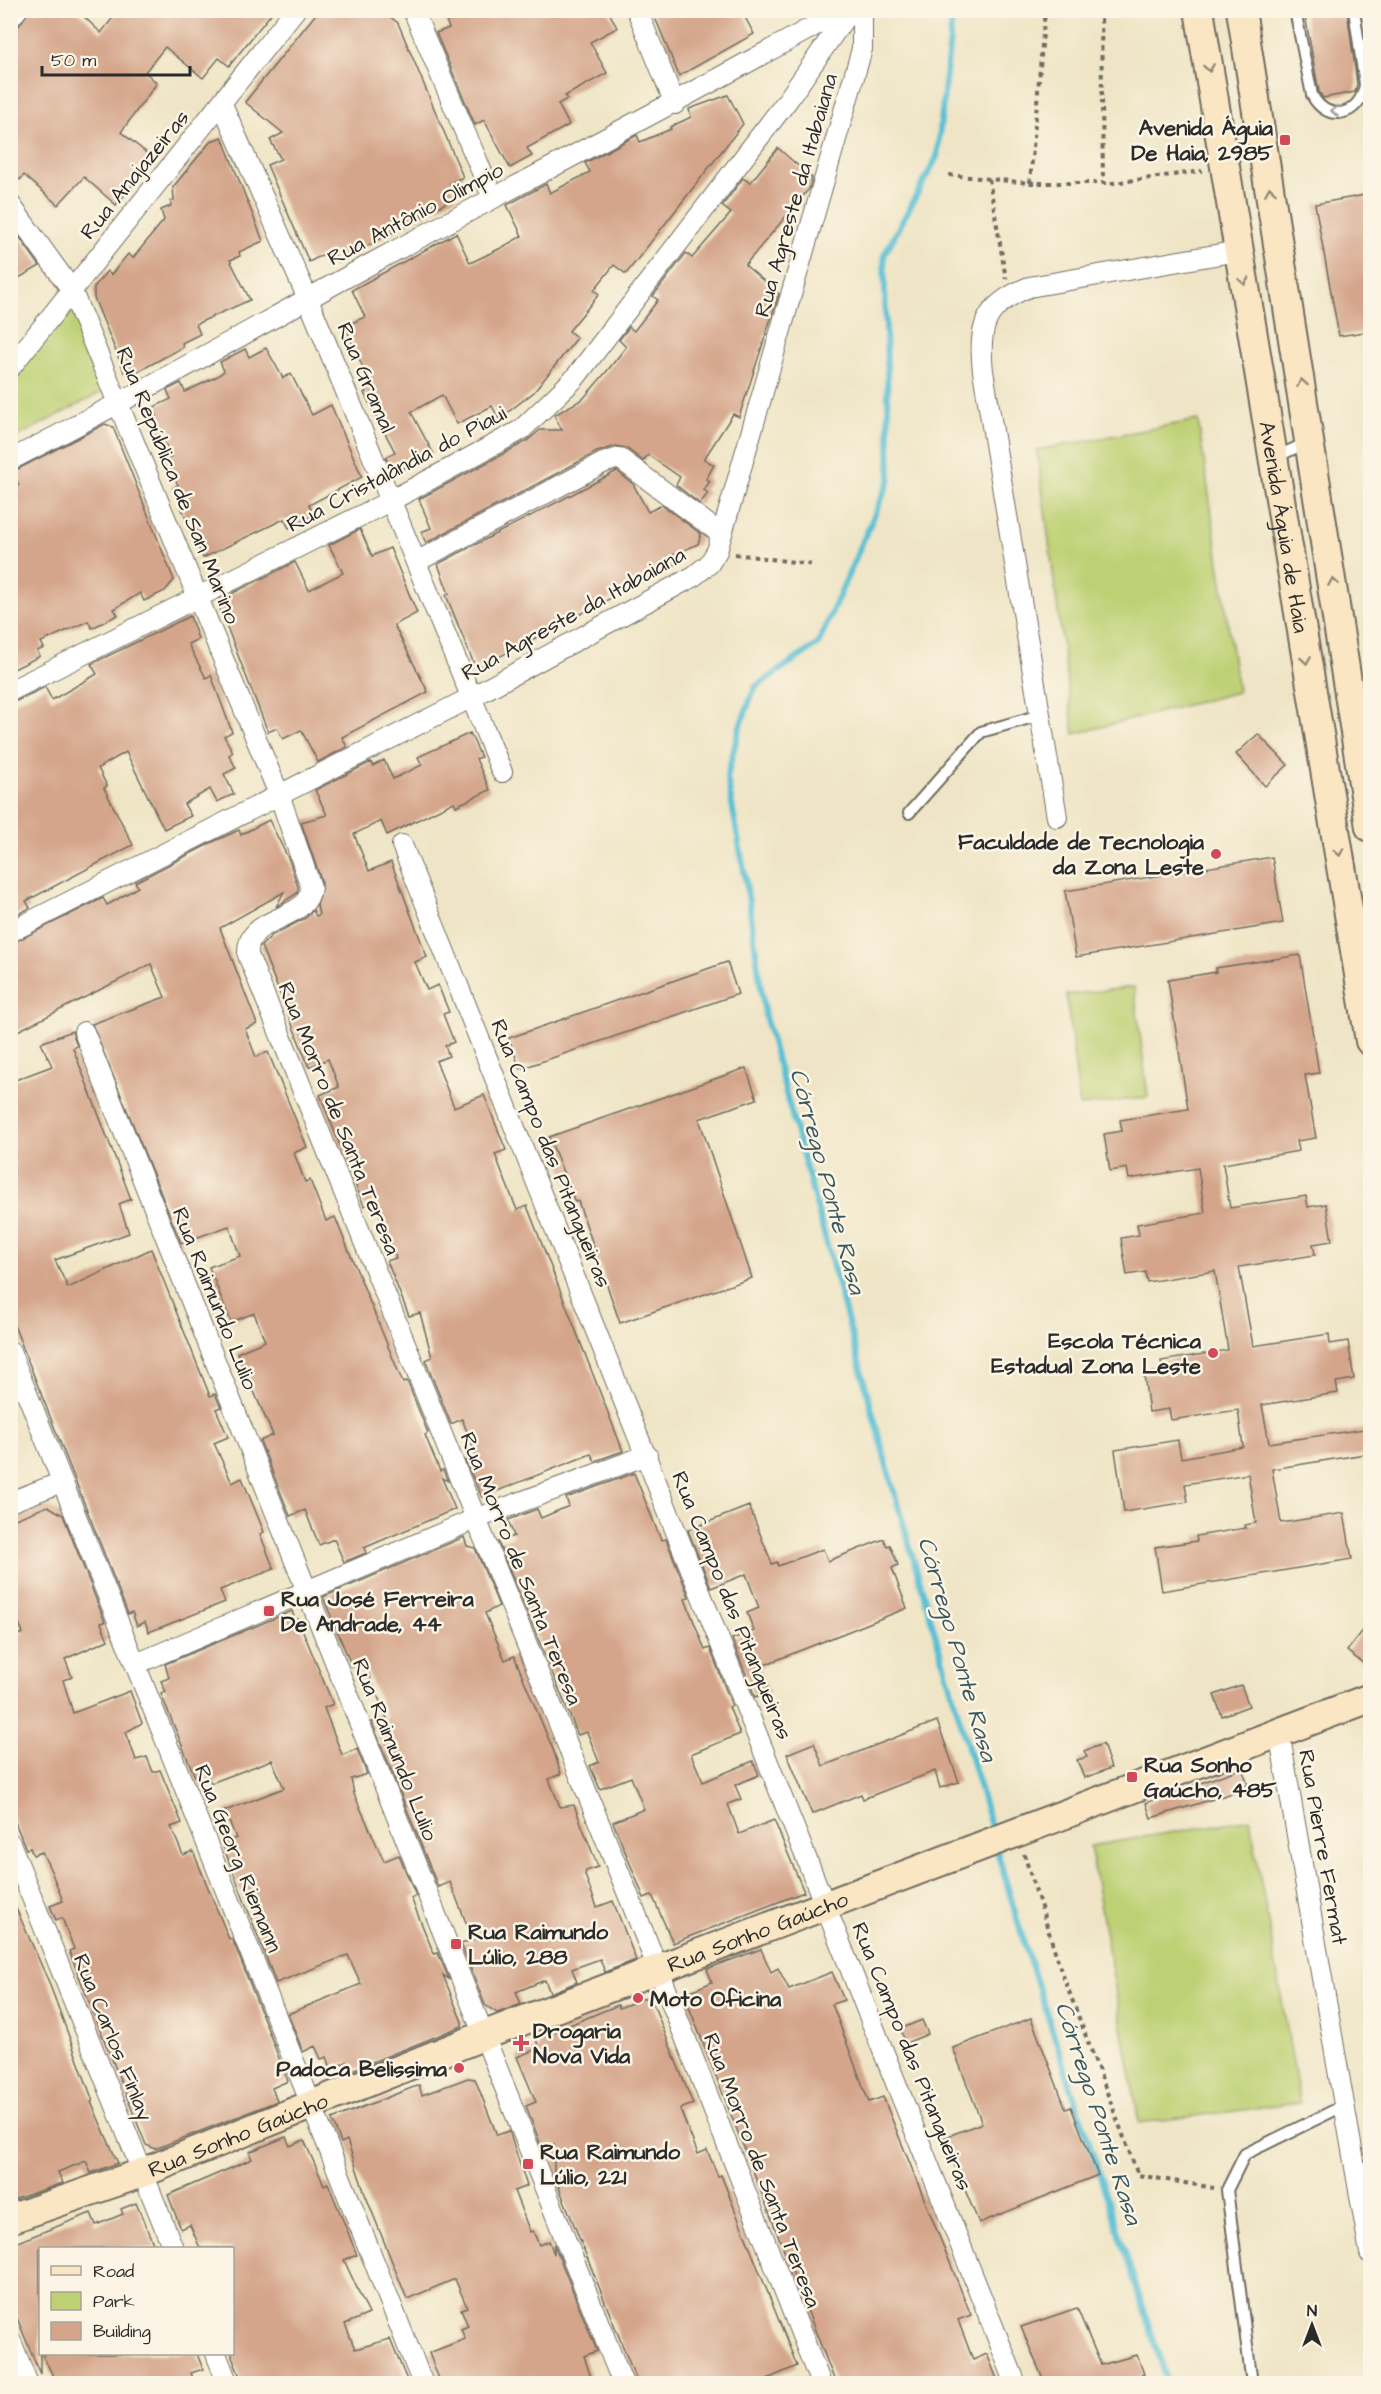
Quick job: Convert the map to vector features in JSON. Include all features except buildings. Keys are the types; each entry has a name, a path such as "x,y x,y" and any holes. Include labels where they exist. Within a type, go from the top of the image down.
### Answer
{"main road":[{"name":"Avenida Águia de Haia","path":"1199,10 1274,457 1313,709 1371,1041"},
{"name":"Avenida Águia de Haia","path":"1241,10 1371,827"},
{"name":"Rua Sonho Gaúcho","path":"10,2218 142,2173 485,2035 659,1971 826,1904 1371,1698"}],"street":[{"path":"10,18 17,10"},
{"name":"Rua Anajazeiras","path":"10,368 295,10"},
{"path":"413,10 493,198"},
{"path":"637,10 675,104"},
{"name":"Rua Antônio Olímpio","path":"10,460 121,404 308,298 493,198 675,104 843,10"},
{"name":"Rua Cristalândia do Piaui","path":"10,692 392,500 521,430 575,378 787,101 850,10"},
{"name":"Rua Agreste da Itabaiana","path":"10,932 472,698 694,576 709,564 719,543 862,49 862,10"},
{"name":"Rua Gramal","path":"222,104 308,298 502,772"},
{"name":"Rua República de San Marino","path":"10,204 71,289 121,404 280,797"},
{"path":"1057,817 981,350 984,325 992,309 1007,296 1029,287 1238,251"},
{"path":"416,562 603,463 619,458 719,543"},
{"name":"Rua Morro de Santa Teresa","path":"280,797 311,887 310,894 305,903 252,933 247,942 248,955 659,1971 821,2384"},
{"name":"Rua Campo das Pitangueiras","path":"402,845 1016,2384"},
{"name":"Rua Raimundo Lulio","path":"84,1032 623,2384"},
{"name":"Rua Georg Riemann","path":"10,1351 423,2384"},
{"path":"135,1664 306,1589 476,1519 647,1455"},
{"path":"10,1502 62,1482"},
{"name":"Rua Pierre Fermat","path":"1280,1732 1371,2253"},
{"name":"Rua Carlos Finlay","path":"10,1843 173,2247"},
{"path":"10,2339 28,2384"},
{"path":"216,2355 228,2384"}],"lane":[{"path":"1295,10 1312,95 1318,106 1327,111 1339,113 1357,105 1363,97 1365,85 1354,10"},
{"path":"1274,457 1311,441"},
{"path":"909,813 981,732 1040,715"},
{"path":"1252,2384 1227,2190 1245,2154 1345,2105"}],"path":[{"path":"1030,183 1045,10"},
{"path":"1101,10 1103,183"},
{"path":"949,175 1030,183 1103,183 1206,171"},
{"path":"989,179 1007,296"},
{"path":"719,543 814,565"},
{"path":"1022,1847 1061,1970 1138,2175 1227,2190"}],"green space":[{"path":"65,286 108,389 11,440 11,364"},
{"path":"1198,420 1238,692 1074,734 1037,450"},
{"path":"1134,987 1148,1097 1080,1106 1066,995"},
{"path":"1250,1819 1300,2103 1139,2123 1090,1846"}],"waterway":[{"name":"Córrego Ponte Rasa","path":"953,10 937,157 884,255 890,479 818,644 755,687 739,729 727,777 746,882 765,1016 893,1488 993,1834"},
{"name":"Córrego Ponte Rasa","path":"996,1847 1024,1943 1168,2384"}],"place":[{"name":"Avenida Águia De Haia, 2985","path":"1285,140"},
{"name":"Faculdade de Tecnologia da Zona Leste","path":"1216,854"},
{"name":"Escola Técnica Estadual Zona Leste","path":"1213,1353"},
{"name":"Rua José Ferreira De Andrade, 44","path":"269,1611"},
{"name":"Rua Sonho Gaúcho, 485","path":"1132,1777"},
{"name":"Rua Raimundo Lúlio, 288","path":"456,1944"},
{"name":"Moto Oficina","path":"638,1998"},
{"name":"Drogaria Nova Vida","path":"521,2043"},
{"name":"Padoca Belissima","path":"459,2068"},
{"name":"Rua Raimundo Lúlio, 221","path":"528,2164"}]}
